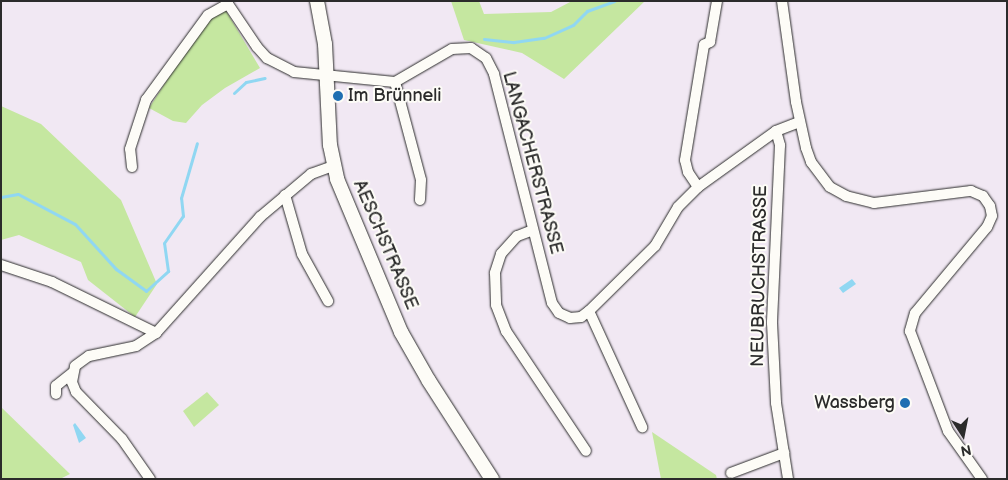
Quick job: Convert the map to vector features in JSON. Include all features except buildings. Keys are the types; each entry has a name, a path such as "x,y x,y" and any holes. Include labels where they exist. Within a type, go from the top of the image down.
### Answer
{"main road":[{"name":"AESCHSTRASSE","path":"318,2 323,30 333,166 401,332 429,381 492,479"}],"street":[{"path":"698,187 688,172 686,160 704,45 710,42 717,1"},
{"path":"782,1 799,122 811,162 830,187 846,196 874,203 971,190 983,196 990,206 992,216 987,227 915,313 910,331 948,431 982,479"},
{"path":"132,167 130,149 146,100 208,15 227,2 267,58 294,72 395,82 421,180 420,200"},
{"name":"LANGACHERSTRASSE","path":"395,82 452,49 471,48 486,58 494,74 552,302 559,313 570,318 581,317 589,311"},
{"path":"642,427 589,311 655,246 678,207 698,187 776,131 799,122"},
{"name":"NEUBRUCHSTRASSE","path":"776,131 780,145 772,323 776,403 788,479"},
{"path":"56,394 56,386 72,373 81,360 136,346 156,333 260,217 311,174 333,166"},
{"path":"285,195 302,254 328,301"},
{"path":"533,230 517,236 501,254 494,273 496,305 506,331 586,450"},
{"path":"1,265 52,282 156,333"},
{"path":"72,373 76,392 122,439 150,479"},
{"path":"731,473 784,453"}],"green space":[{"path":"451,1 479,1 484,14 551,12 572,1 645,1 564,79 522,53 464,40"},
{"path":"225,9 260,68 225,88 202,105 186,123 173,121 149,108 207,18"},
{"path":"1,106 41,124 121,200 157,284 135,317 88,280 81,262 19,235 1,240"},
{"path":"207,392 219,405 194,427 183,411"},
{"path":"1,407 70,474 60,479 1,479"},
{"path":"652,432 716,475 717,479 661,479"}],"water":[{"path":"852,279 856,284 843,293 839,288"},
{"path":"75,423 86,438 79,443 73,425"}],"waterway":[{"path":"484,39 514,42 544,38 573,25 587,11 614,1"},
{"path":"234,93 246,82 265,78"},
{"path":"1,197 18,194 75,224 116,269 146,291 168,271 164,243 183,216 181,198 197,143"}],"place":[{"name":"Im Brünneli","path":"338,96"},
{"name":"Wassberg","path":"905,403"}]}
